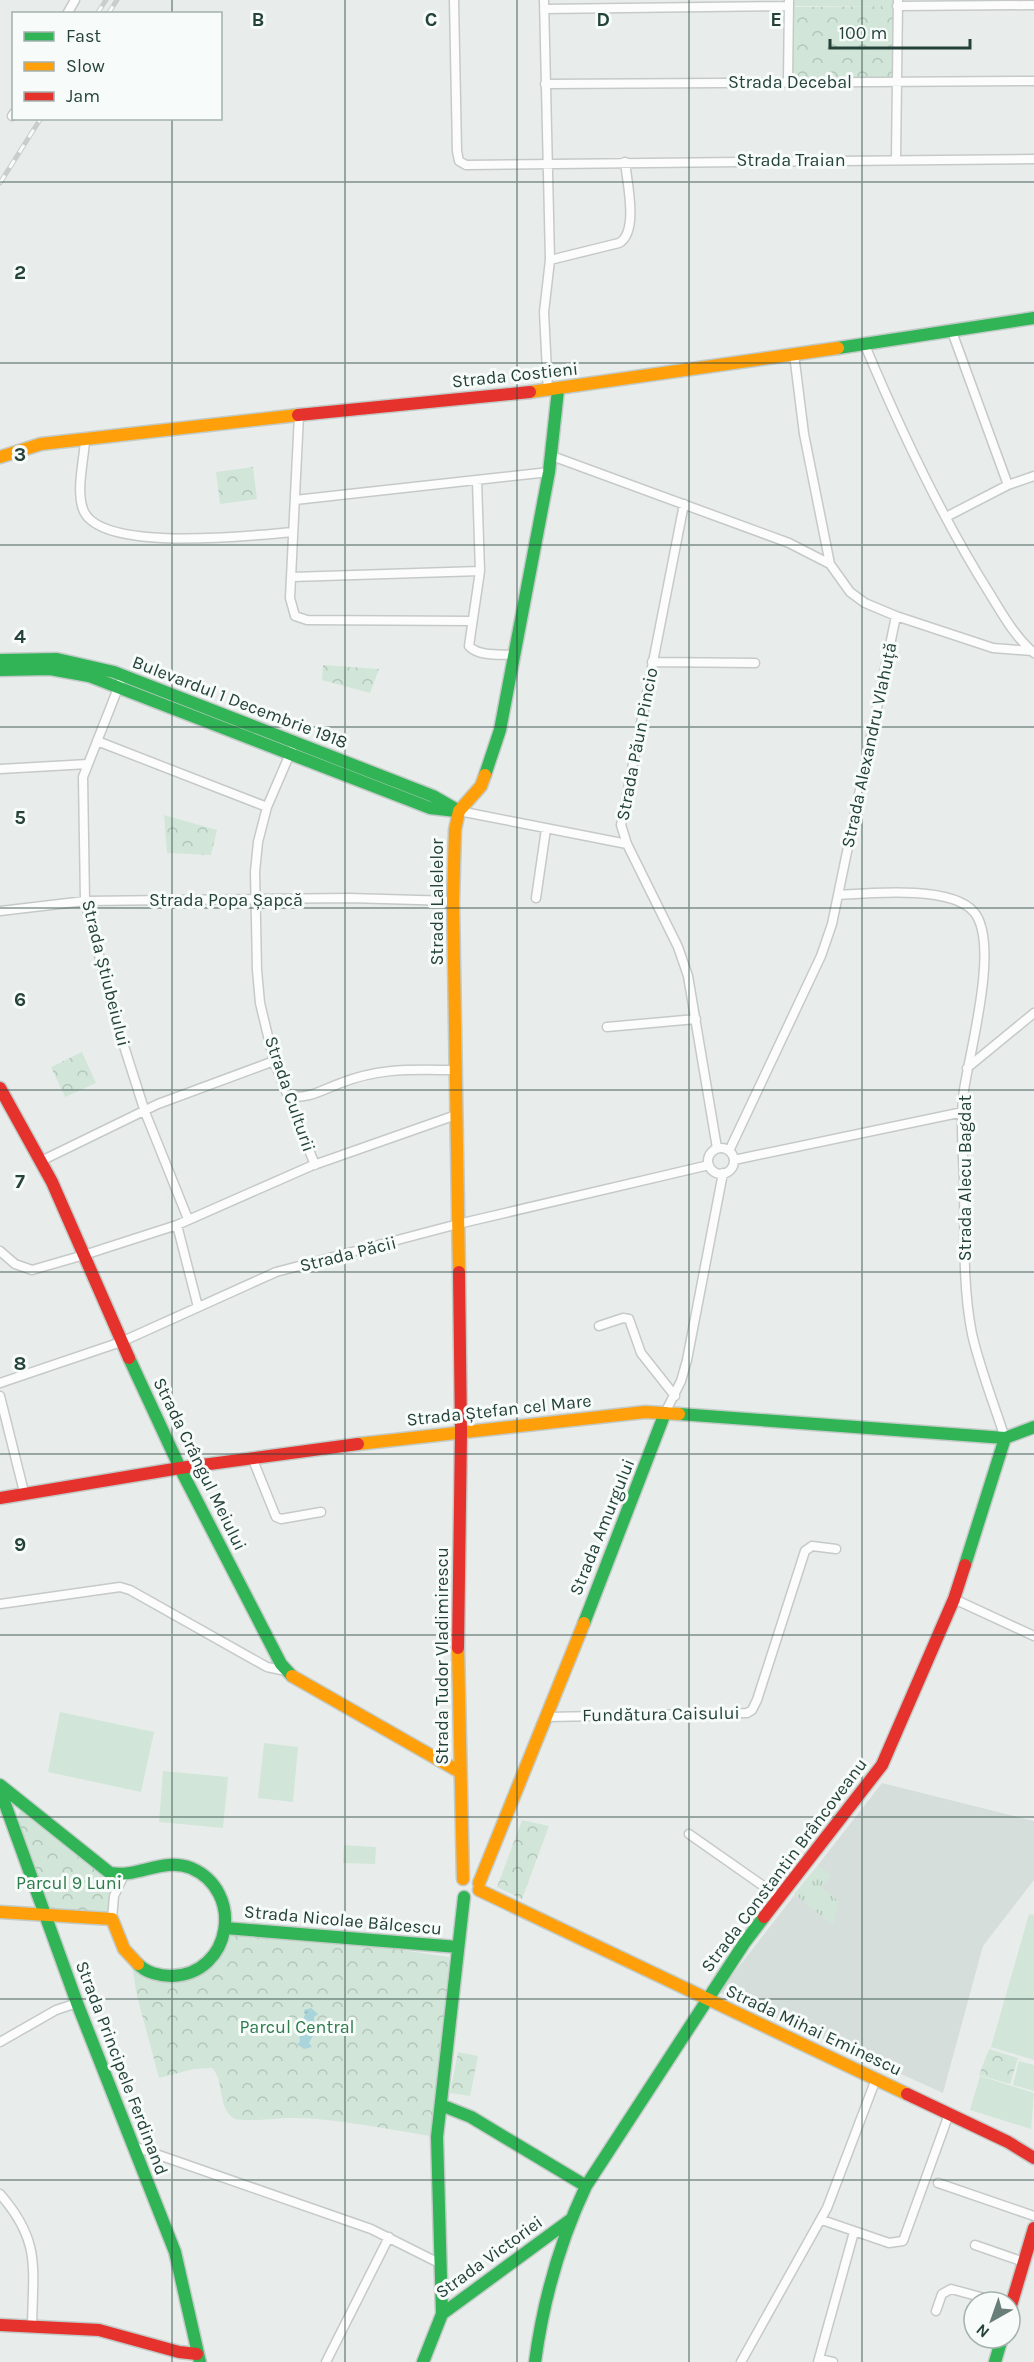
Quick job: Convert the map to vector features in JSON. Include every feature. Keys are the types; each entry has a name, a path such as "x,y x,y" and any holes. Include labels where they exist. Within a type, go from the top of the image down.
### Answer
{"street":[{"name":"Strada Traian","path":"454,0 459,161 466,165 1034,159"},
{"path":"459,812 481,786 495,751 552,456 553,390 544,312 550,260 544,4 789,3 788,82"},
{"path":"896,159 897,3 1034,5"},
{"name":"Strada Decebal","path":"545,84 1034,81"},
{"path":"550,260 619,243 628,236 631,221 625,162"},
{"name":"Strada Costieni","path":"0,457 41,444 553,390 1034,318"},
{"path":"951,329 1008,485"},
{"path":"864,343 889,403 946,517 1010,626 1033,652"},
{"name":"Strada Alexandru Vlahuță","path":"729,1150 821,956 832,924 896,616 866,603 850,592 830,564 804,434 794,354"},
{"path":"299,415 290,605 295,616 307,620 472,621"},
{"path":"85,441 83,509 91,520 109,529 136,535 208,538 293,532"},
{"path":"552,456 789,543 830,564"},
{"path":"295,500 549,472"},
{"path":"946,517 1008,485 1034,476"},
{"path":"477,481 480,571 469,641 472,650 515,655"},
{"name":"Strada Păun Pincio","path":"684,504 621,819 621,829 681,954 690,982 717,1148"},
{"path":"292,577 480,571"},
{"path":"896,616 993,648 1033,652"},
{"name":"Bulevardul 1 Decembrie 1918","path":"0,660 57,659 292,748 430,808 627,844"},
{"path":"652,662 755,663"},
{"name":"Bulevardul 1 Decembrie 1918","path":"0,670 50,669 120,681"},
{"name":"Strada Știubeiului","path":"120,681 87,764 82,791 86,901 116,1021 145,1112 188,1219"},
{"path":"98,741 267,807"},
{"name":"Strada Culturii","path":"292,748 267,807 258,842 255,900 258,986 274,1061 315,1164"},
{"path":"0,769 87,764"},
{"name":"Strada Lalelelor","path":"459,812 455,830 453,901 461,1432"},
{"path":"536,898 546,829"},
{"name":"Strada Alecu Bagdat","path":"838,895 903,892 947,898 965,905 974,912 983,935 984,973 967,1068 963,1112 965,1264 971,1325 1005,1438"},
{"name":"Strada Popa Șapcă","path":"0,911 86,901 349,898 453,901"},
{"path":"967,1068 1034,1013"},
{"path":"607,1026 696,1019"},
{"path":"41,1161 145,1112 274,1061"},
{"path":"289,1096 308,1096 376,1071 455,1070"},
{"name":"Strada Crângul Meiului","path":"0,1088 66,1210 121,1342 180,1468 286,1671 306,1686 460,1772"},
{"path":"734,1160 963,1112"},
{"path":"1,1254 15,1264 32,1269 84,1255 177,1225 315,1164 456,1115"},
{"path":"717,1148 729,1150 734,1160 732,1168 723,1173 714,1172 709,1165 710,1154 717,1148"},
{"name":"Strada Păcii","path":"0,1383 121,1342 276,1272 458,1224 709,1165"},
{"name":"Strada Amurgului","path":"479,1887 548,1717 665,1413 675,1396 687,1360 723,1173"},
{"path":"177,1225 198,1307"},
{"path":"599,1326 623,1318 629,1319 641,1353 675,1396"},
{"path":"0,1396 24,1492"},
{"name":"Strada Ștefan cel Mare","path":"0,1498 24,1492 180,1468 461,1432 645,1412 1005,1438"},
{"path":"1005,1438 1034,1427"},
{"name":"Strada Tudor Vladimirescu","path":"442,2314 436,2156 464,1897 459,1889 463,1879 458,1626 461,1432"},
{"name":"Strada Constantin Brâncoveanu","path":"534,2362 538,2334 570,2220 586,2186 707,2000 779,1897 882,1765 954,1599 1005,1438"},
{"path":"253,1460 276,1516 281,1519 321,1512"},
{"name":"Fundătura Caisului","path":"548,1717 747,1713 755,1706 805,1551 812,1546 836,1549"},
{"path":"0,1604 120,1587 130,1590 267,1667 286,1671"},
{"path":"954,1599 1001,1618 1034,1636"},
{"path":"0,1785 110,1873 124,1875"},
{"name":"Strada Principele Ferdinand","path":"0,1790 77,2003 179,2264 199,2358"},
{"path":"689,1834 779,1897"},
{"name":"Strada Nicolae Bălcescu","path":"165,1864 191,1869 206,1879 218,1893 224,1910 225,1928 219,1947 201,1969 183,1977 165,1978 147,1972 126,1954 116,1937 112,1919 114,1896 124,1875 165,1864"},
{"path":"463,1879 472,1877 479,1887 473,1897 464,1897"},
{"name":"Strada Mihai Eminescu","path":"479,1887 707,2000 1008,2142 1034,2158"},
{"path":"0,1912 112,1919"},
{"name":"Strada Nicolae Bălcescu","path":"225,1928 459,1947"},
{"path":"0,2042 56,2010 77,2003"},
{"path":"741,2362 822,2220 876,2079"},
{"path":"441,2104 471,2117 586,2186"},
{"path":"822,2220 889,2243 903,2241 949,2114"},
{"path":"133,2146 346,2219 389,2237 439,2263"},
{"path":"938,2183 1034,2216"},
{"path":"0,2194 21,2220 31,2247 32,2326"},
{"name":"Strada Victoriei","path":"423,2362 442,2314 570,2220"},
{"path":"1013,2290 1034,2228"},
{"path":"833,2362 819,2360 854,2232"},
{"path":"326,2362 389,2237"},
{"path":"975,2245 1024,2262"},
{"path":"936,2311 942,2294 951,2289 962,2292"},
{"path":"0,2325 99,2330 199,2358"}],"shaded area":[{"path":"882,1783 1034,1821 1034,1880 983,1946 943,2093 719,1992"}],"green space":[{"path":"789,0 898,0 897,6 789,6"},
{"path":"897,6 894,80 791,80 791,7"},
{"path":"253,467 257,499 220,504 216,472"},
{"path":"323,665 379,669 370,693 322,680"},
{"path":"164,815 217,830 211,855 167,853"},
{"path":"82,1052 96,1083 65,1097 51,1067"},
{"path":"60,1712 154,1732 141,1792 48,1772"},
{"path":"264,1743 298,1747 293,1802 258,1798"},
{"path":"163,1771 228,1777 223,1828 159,1822"},
{"name":"Parcul 9 Luni","path":"24,1806 67,1841 124,1875 112,1919 44,1915 12,1824"},
{"path":"522,1820 549,1826 522,1899 497,1887"},
{"path":"344,1845 376,1847 375,1864 343,1863"},
{"path":"818,1865 831,1876 821,1888 839,1901 833,1925 794,1894"},
{"path":"1029,1914 1034,1915 1034,2060 991,2047"},
{"name":"Parcul Central","path":"225,1928 266,1930 449,1957 437,2137 327,2120 237,2119 228,2113 225,2107 219,2080 212,2068 194,2069 159,2078 137,1996 131,1960 165,1978 208,1962"},
{"path":"989,2049 1018,2058 1010,2084 979,2075"},
{"path":"458,2052 478,2056 470,2096 450,2093"},
{"path":"1019,2061 1034,2065 1034,2091 1013,2085"},
{"path":"980,2076 1034,2093 1031,2129 970,2110"}],"water":[{"path":"311,2008 318,2014 314,2017 315,2032 309,2043 312,2047 304,2049 297,2044 300,2042 299,2027 305,2015 304,2010"}],"railway":[{"path":"98,12 106,0"},
{"path":"109,12 117,0"},
{"path":"0,183 40,120"}],"traffic: fast":[{"path":"838,348 1034,318"},
{"path":"485,775 500,730 549,472 558,390"},
{"path":"0,660 57,659 114,672 433,796 459,811"},
{"path":"0,670 50,669 89,676 430,808 456,811"},
{"path":"129,1358 180,1468 281,1664 292,1676"},
{"path":"584,1623 665,1413"},
{"path":"679,1414 1005,1438 1034,1427"},
{"path":"965,1565 1005,1438"},
{"path":"0,1785 110,1873 131,1873 160,1866 181,1865 191,1868 208,1879 219,1894 225,1912 224,1930 219,1947 208,1962 192,1972 172,1976 145,1970 138,1964"},
{"path":"0,1790 77,2003 175,2252 200,2362"},
{"path":"442,2314 437,2137 464,1897"},
{"path":"535,2362 554,2272 568,2228 586,2186 745,1942 764,1917"},
{"path":"225,1928 458,1947"},
{"path":"441,2105 471,2117 586,2186"},
{"path":"423,2362 442,2314 570,2220"},
{"path":"995,2362 998,2350"}],"traffic: slow":[{"path":"530,392 838,348"},
{"path":"0,457 41,444 298,415"},
{"path":"459,1272 453,901 455,830 459,811 481,786 485,775"},
{"path":"358,1444 645,1412 679,1414"},
{"path":"479,1883 584,1623"},
{"path":"458,1648 463,1879"},
{"path":"292,1676 460,1772"},
{"path":"479,1890 907,2094"},
{"path":"0,1912 112,1919 124,1949 138,1964"}],"traffic: jam":[{"path":"298,415 530,392"},
{"path":"0,1088 52,1182 129,1358"},
{"path":"458,1648 461,1432 459,1272"},
{"path":"0,1498 180,1468 358,1444"},
{"path":"764,1917 882,1765 954,1599 965,1565"},
{"path":"907,2094 1008,2142 1034,2158"},
{"path":"1016,2290 1034,2228"},
{"path":"0,2325 99,2330 179,2352 197,2354"}]}
